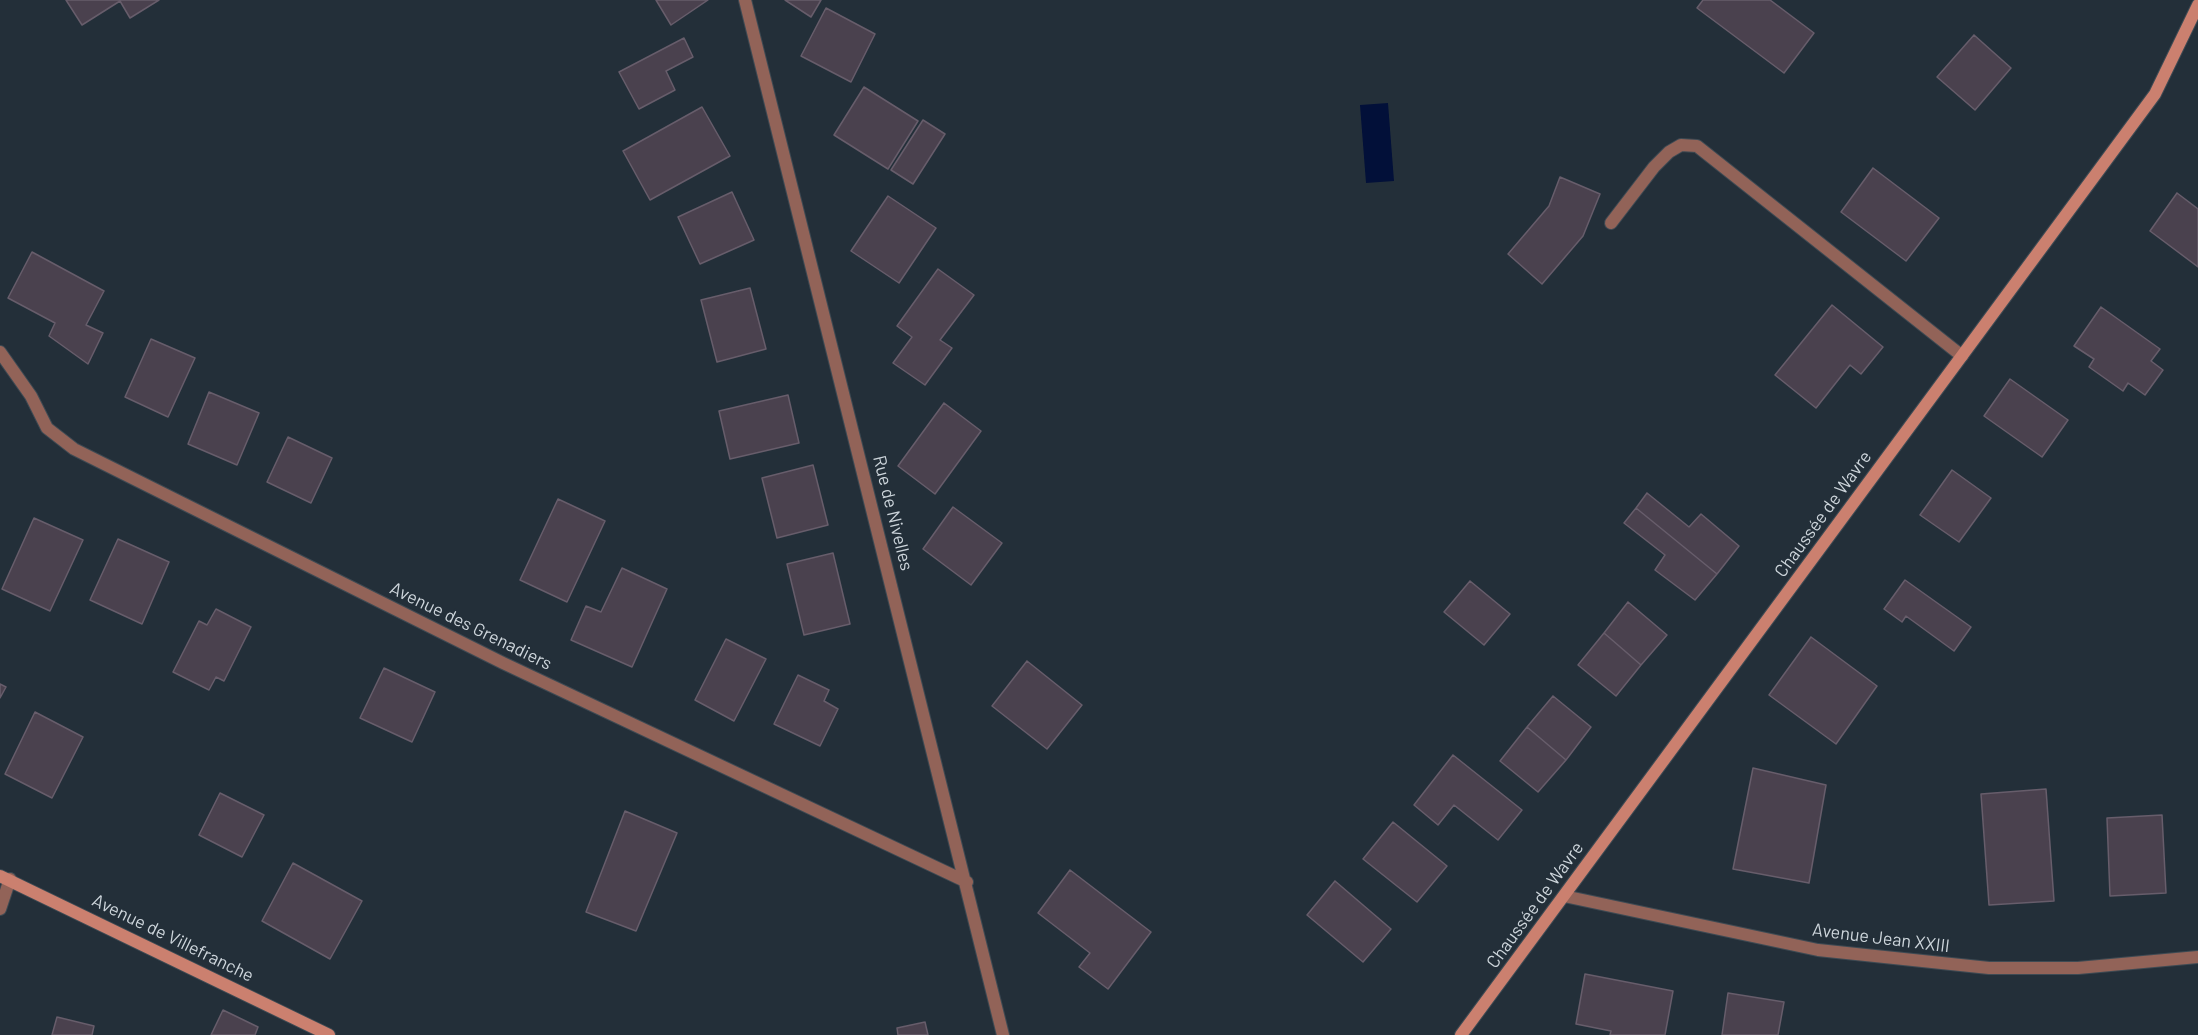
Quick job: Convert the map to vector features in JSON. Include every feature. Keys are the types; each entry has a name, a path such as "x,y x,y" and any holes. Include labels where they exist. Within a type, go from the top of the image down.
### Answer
{"street":[{"name":"Rue de Nivelles","path":"745,0 967,882 1003,1035"},
{"name":"Chaussée de Wavre","path":"1461,1035 2155,94 2198,5"},
{"path":"1611,223 1669,152 1681,146 1697,146 1962,356"},
{"name":"Avenue des Grenadiers","path":"0,352 31,396 46,428 74,449 503,663 967,882"},
{"path":"0,909 5,878"},
{"name":"Avenue de Villefranche","path":"5,878 329,1035"},
{"name":"Avenue Jean XXIII","path":"1564,896 1818,950 1979,968 2078,968 2198,957"}],"water":[{"path":"1388,103 1394,181 1366,183 1360,105"}],"building":[{"path":"66,0 159,0 130,18 120,1 82,25"},
{"path":"656,0 708,0 671,25"},
{"path":"785,0 821,0 811,17"},
{"path":"1703,0 1770,0 1814,33 1784,73 1697,8"},
{"path":"826,8 875,34 851,82 801,56"},
{"path":"1974,35 2011,68 1975,110 1937,77"},
{"path":"684,38 693,57 666,71 675,90 639,109 619,72"},
{"path":"864,87 918,121 888,169 834,135"},
{"path":"702,107 730,156 650,200 623,151"},
{"path":"923,120 945,134 913,184 891,170"},
{"path":"1873,168 1939,218 1906,261 1841,212"},
{"path":"1560,177 1600,194 1583,236 1542,284 1508,254 1549,206"},
{"path":"732,192 754,240 700,264 678,217"},
{"path":"2177,193 2198,209 2198,267 2150,231"},
{"path":"888,196 936,228 899,283 851,251"},
{"path":"32,252 104,291 86,325 103,333 88,364 49,336 55,323 8,298"},
{"path":"938,269 974,295 940,340 952,348 925,385 893,363 912,337 897,326"},
{"path":"750,288 766,349 717,362 701,300"},
{"path":"1832,305 1883,347 1861,374 1850,365 1816,408 1775,375"},
{"path":"2101,307 2160,349 2151,361 2163,370 2145,395 2128,383 2123,391 2089,367 2094,359 2074,346"},
{"path":"151,339 195,358 168,417 125,397"},
{"path":"2010,379 2068,420 2042,457 1984,416"},
{"path":"209,392 259,413 237,465 188,444"},
{"path":"788,395 799,443 730,459 719,411"},
{"path":"944,403 981,431 935,494 898,466"},
{"path":"288,437 332,458 311,503 267,482"},
{"path":"813,465 828,525 777,538 762,478"},
{"path":"1952,470 1991,498 1959,542 1920,515"},
{"path":"1647,493 1689,527 1701,514 1739,546 1717,574 1636,508"},
{"path":"558,499 605,521 567,602 520,580"},
{"path":"953,507 1002,543 971,585 923,549"},
{"path":"1636,508 1717,574 1695,600 1655,570 1665,555 1624,523"},
{"path":"34,518 83,540 50,611 2,589"},
{"path":"118,539 169,562 142,624 90,600"},
{"path":"833,553 850,624 804,635 787,564"},
{"path":"622,568 667,589 632,667 571,640 586,606 601,612"},
{"path":"1905,580 1971,627 1954,651 1906,616 1902,622 1884,609"},
{"path":"1470,581 1510,614 1484,645 1444,612"},
{"path":"1628,602 1667,635 1641,665 1604,633"},
{"path":"216,609 251,627 224,681 216,677 209,690 173,672 199,621 207,625"},
{"path":"1604,633 1641,665 1616,696 1578,665"},
{"path":"1811,637 1877,686 1836,744 1769,695"},
{"path":"726,639 766,659 734,721 695,700"},
{"path":"1027,661 1082,705 1047,749 992,706"},
{"path":"384,668 435,692 412,742 360,718"},
{"path":"798,675 829,690 824,701 838,709 820,746 774,724"},
{"path":"0,684 6,687 0,698"},
{"path":"1553,696 1591,727 1566,760 1527,727"},
{"path":"35,712 83,737 52,798 5,774"},
{"path":"1527,727 1566,760 1538,792 1500,761"},
{"path":"1453,755 1522,810 1498,840 1454,805 1438,825 1414,805"},
{"path":"1753,768 1826,785 1809,883 1733,869"},
{"path":"2046,789 2054,901 1989,905 1981,794"},
{"path":"220,793 264,815 242,857 199,835"},
{"path":"625,811 677,833 636,931 586,912"},
{"path":"2162,815 2166,893 2110,896 2107,818"},
{"path":"1393,822 1447,866 1417,902 1363,859"},
{"path":"293,863 362,901 330,959 262,921"},
{"path":"1070,870 1151,932 1108,989 1079,967 1090,953 1038,913"},
{"path":"1335,881 1391,929 1363,962 1307,915"},
{"path":"1585,974 1673,991 1665,1035 1610,1035 1611,1031 1576,1024"},
{"path":"1728,993 1784,1002 1778,1035 1722,1035"},
{"path":"223,1010 258,1027 255,1035 211,1035"},
{"path":"57,1017 94,1026 92,1035 52,1035"},
{"path":"925,1022 928,1035 898,1035 897,1028"}]}
